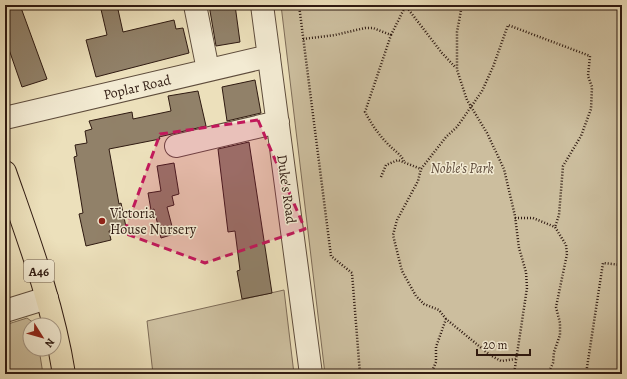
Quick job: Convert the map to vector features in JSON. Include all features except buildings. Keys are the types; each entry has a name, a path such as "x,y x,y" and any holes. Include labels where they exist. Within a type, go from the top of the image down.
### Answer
{"main road":[{"name":"A46","path":"5,172 47,298 55,326 64,374"}],"street":[{"path":"195,5 208,70"},
{"name":"Duke's Road","path":"262,5 311,374"},
{"name":"Poplar Road","path":"5,118 269,56"},
{"path":"176,146 278,122"},
{"path":"5,311 47,298"}],"path":[{"path":"299,5 331,256 352,273 360,374"},
{"path":"404,161 400,153 387,144 365,112 392,35 406,5 442,53 457,68"},
{"path":"462,5 457,32 457,68 471,108 487,133 502,164 516,218 519,248 526,272 527,288 514,374"},
{"path":"516,359 500,361 490,355 446,319 439,310 424,304 416,296 402,271 394,245 393,235 397,220 418,181 421,169 471,108 488,78 508,25 590,56 588,76 592,87 591,109 581,136 563,166 559,215 556,227"},
{"path":"303,39 335,35 365,28 373,28 392,35"},
{"path":"381,177 386,165 398,160 404,161 421,169"},
{"path":"516,218 533,218 556,227 566,245 567,254 556,307 560,323 560,335 554,352 553,363 548,374"},
{"path":"586,374 603,264 622,265"},
{"path":"431,374 436,362 436,347 446,319"}],"highlighted area":[{"path":"258,120 305,229 205,263 124,233 160,134"}],"green space":[{"name":"Noble's Park","path":"281,5 622,5 622,374 325,374"},
{"path":"284,290 294,374 153,374 147,321"},
{"path":"22,320 22,357 40,357 43,374 5,374 5,325"}],"place":[{"name":"Victoria House Nursery","path":"102,221"}]}
